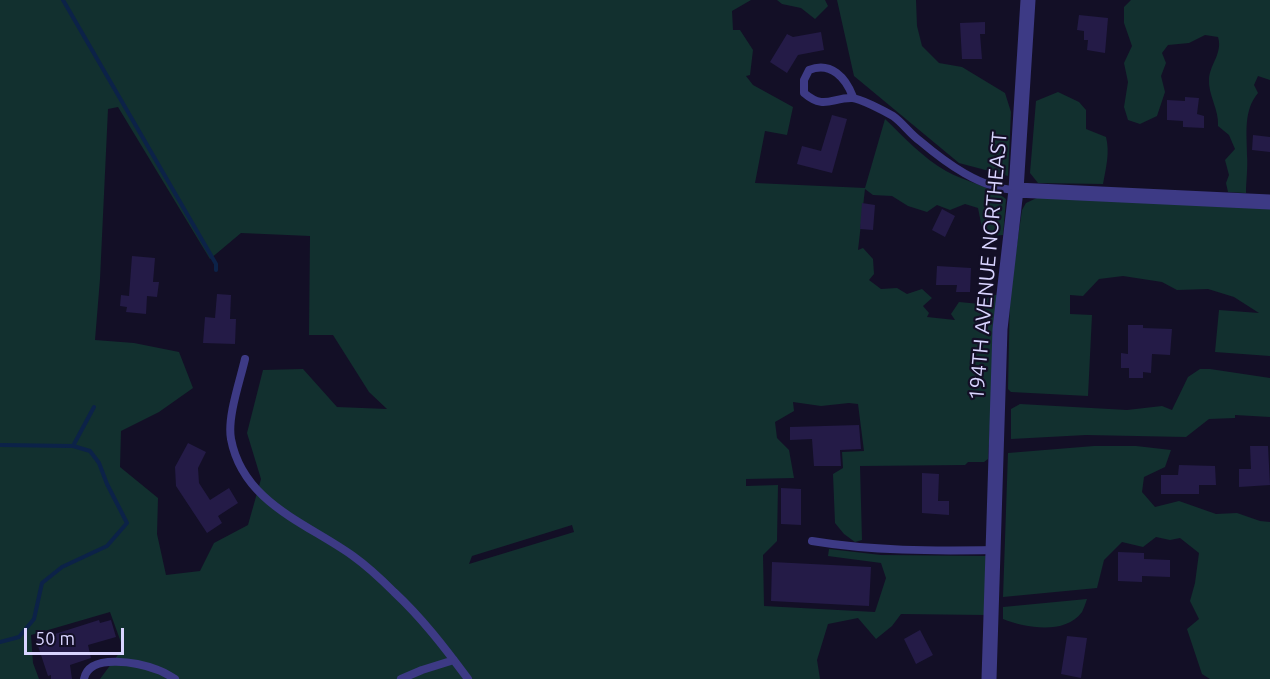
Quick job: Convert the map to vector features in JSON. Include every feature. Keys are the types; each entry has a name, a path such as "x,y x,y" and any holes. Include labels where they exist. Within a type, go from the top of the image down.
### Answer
{"street":[{"name":"194TH AVENUE NORTHEAST","path":"989,679 1000,329 1016,190 1028,0"},
{"path":"1016,190 1270,202"}],"lane":[{"path":"853,97 848,83 831,69 817,66 808,70 804,80 804,93 814,101 834,102 853,97 893,116 919,141 953,167 999,190 1016,190"},
{"path":"245,358 231,421 231,438 246,475 264,498 353,556 394,592 428,628 468,679"},
{"path":"812,541 840,546 933,551 993,550"},
{"path":"401,679 454,660"},
{"path":"84,679 84,675 91,667 103,662 124,662 158,670 175,679"}],"green space":[{"path":"0,0 751,0 732,11 733,30 740,30 753,50 750,75 746,76 753,85 793,107 787,135 765,131 755,183 865,188 885,119 938,166 953,175 992,190 1006,199 1003,235 990,236 982,228 978,208 965,204 950,210 937,205 927,212 908,206 892,196 873,195 865,189 858,250 863,248 873,259 874,274 869,280 881,289 897,288 907,294 922,289 932,298 923,306 929,313 927,317 955,320 951,314 959,302 980,304 991,295 998,295 988,459 984,462 968,462 965,465 860,466 862,540 855,542 835,523 833,474 843,468 842,452 864,451 858,404 821,406 793,402 794,411 775,422 777,438 789,450 794,478 746,479 746,486 778,485 777,541 763,555 764,606 875,612 886,578 881,563 828,556 829,549 881,555 987,556 986,615 901,614 892,626 876,639 858,618 828,624 817,660 820,679 100,679 123,648 110,612 31,635 33,663 39,679 0,679","holes":["118,107 210,259 241,233 310,236 309,335 333,335 369,392 387,409 337,407 303,369 263,370 247,433 261,479 248,525 214,543 200,571 166,575 157,534 158,498 120,467 121,431 159,412 193,388 179,352 134,343 95,340 108,109","572,525 574,532 469,564 472,556"]},
{"path":"777,0 825,0 828,6 815,19 801,8 782,4"},
{"path":"837,0 916,0 917,26 922,46 939,63 962,67 1005,93 1011,112 1008,176 959,163 854,76"},
{"path":"1131,0 1270,0 1270,80 1258,76 1254,85 1258,93 1250,107 1247,123 1246,193 1228,192 1226,183 1229,175 1225,160 1235,149 1229,135 1218,126 1209,85 1210,74 1219,48 1218,37 1205,35 1189,43 1168,45 1162,53 1166,63 1161,76 1165,92 1157,116 1140,124 1128,120 1124,107 1128,82 1124,63 1132,46 1124,23 1124,7"},
{"path":"1058,92 1079,102 1086,110 1086,129 1106,137 1108,154 1103,184 1038,183 1030,173 1036,101"},
{"path":"1041,196 1270,207 1270,356 1215,352 1219,310 1259,313 1234,297 1208,289 1177,290 1162,282 1123,276 1099,279 1083,296 1070,295 1070,314 1092,315 1088,396 1011,392 1008,389 1010,292 1022,210 1026,203"},
{"path":"1200,369 1270,378 1270,417 1235,415 1235,418 1209,419 1186,437 1086,435 1011,439 1011,409 1020,404 1127,410 1162,406 1172,410 1188,377"},
{"path":"1094,446 1136,446 1171,450 1165,467 1144,477 1142,492 1155,507 1179,501 1216,514 1237,513 1270,522 1270,679 1210,679 1202,674 1187,629 1199,619 1190,601 1199,553 1180,538 1170,540 1156,537 1143,547 1122,542 1104,560 1097,588 1003,597 1008,453"},
{"path":"1087,599 1082,612 1075,619 1056,627 1034,627 1003,619 1003,607"}],"building":[{"path":"1079,15 1108,18 1105,53 1087,50 1088,40 1084,40 1084,31 1077,30"},
{"path":"985,22 985,34 980,34 982,59 962,59 960,23"},
{"path":"821,32 824,50 798,55 787,73 770,62 787,34 793,37"},
{"path":"1185,97 1199,98 1197,114 1204,116 1204,128 1183,127 1183,121 1167,120 1167,100 1185,101"},
{"path":"832,115 847,119 832,173 797,164 802,146 821,151"},
{"path":"1253,135 1270,137 1270,152 1252,150"},
{"path":"862,203 875,205 873,230 860,229"},
{"path":"942,209 955,216 945,237 932,230"},
{"path":"132,256 155,258 153,282 159,282 157,297 147,296 146,314 126,312 127,307 120,306 121,295 129,296"},
{"path":"937,266 971,268 970,292 956,292 957,285 936,285"},
{"path":"217,294 231,295 230,319 236,319 235,344 203,343 205,317 215,318"},
{"path":"1128,325 1172,329 1170,355 1152,354 1151,373 1143,372 1143,378 1129,378 1129,368 1121,368 1121,353 1128,354"},
{"path":"859,425 861,449 840,450 841,466 814,466 812,439 790,440 790,427"},
{"path":"188,443 206,452 198,468 199,483 210,500 229,488 238,503 218,516 222,523 207,533 176,486 175,467"},
{"path":"1250,446 1268,446 1270,485 1239,487 1239,469 1251,469"},
{"path":"1179,465 1215,466 1216,485 1199,485 1199,494 1161,494 1161,475 1178,475"},
{"path":"922,473 939,474 938,501 949,501 949,515 922,513"},
{"path":"781,488 801,489 801,525 781,524"},
{"path":"1118,552 1144,553 1144,559 1170,560 1170,577 1142,576 1142,582 1118,581"},
{"path":"772,562 871,567 869,606 771,601"},
{"path":"99,620 100,623 111,620 116,637 88,645 91,658 70,665 72,679 51,679 36,640"},
{"path":"920,630 933,655 916,664 904,639"},
{"path":"1067,636 1087,638 1081,678 1061,674"}],"waterway":[{"path":"63,0 216,264 216,270"},
{"path":"73,446 94,407"},
{"path":"0,445 73,446 90,451 99,463 127,523 107,546 62,567 42,583 34,619 19,637 0,642"}]}
